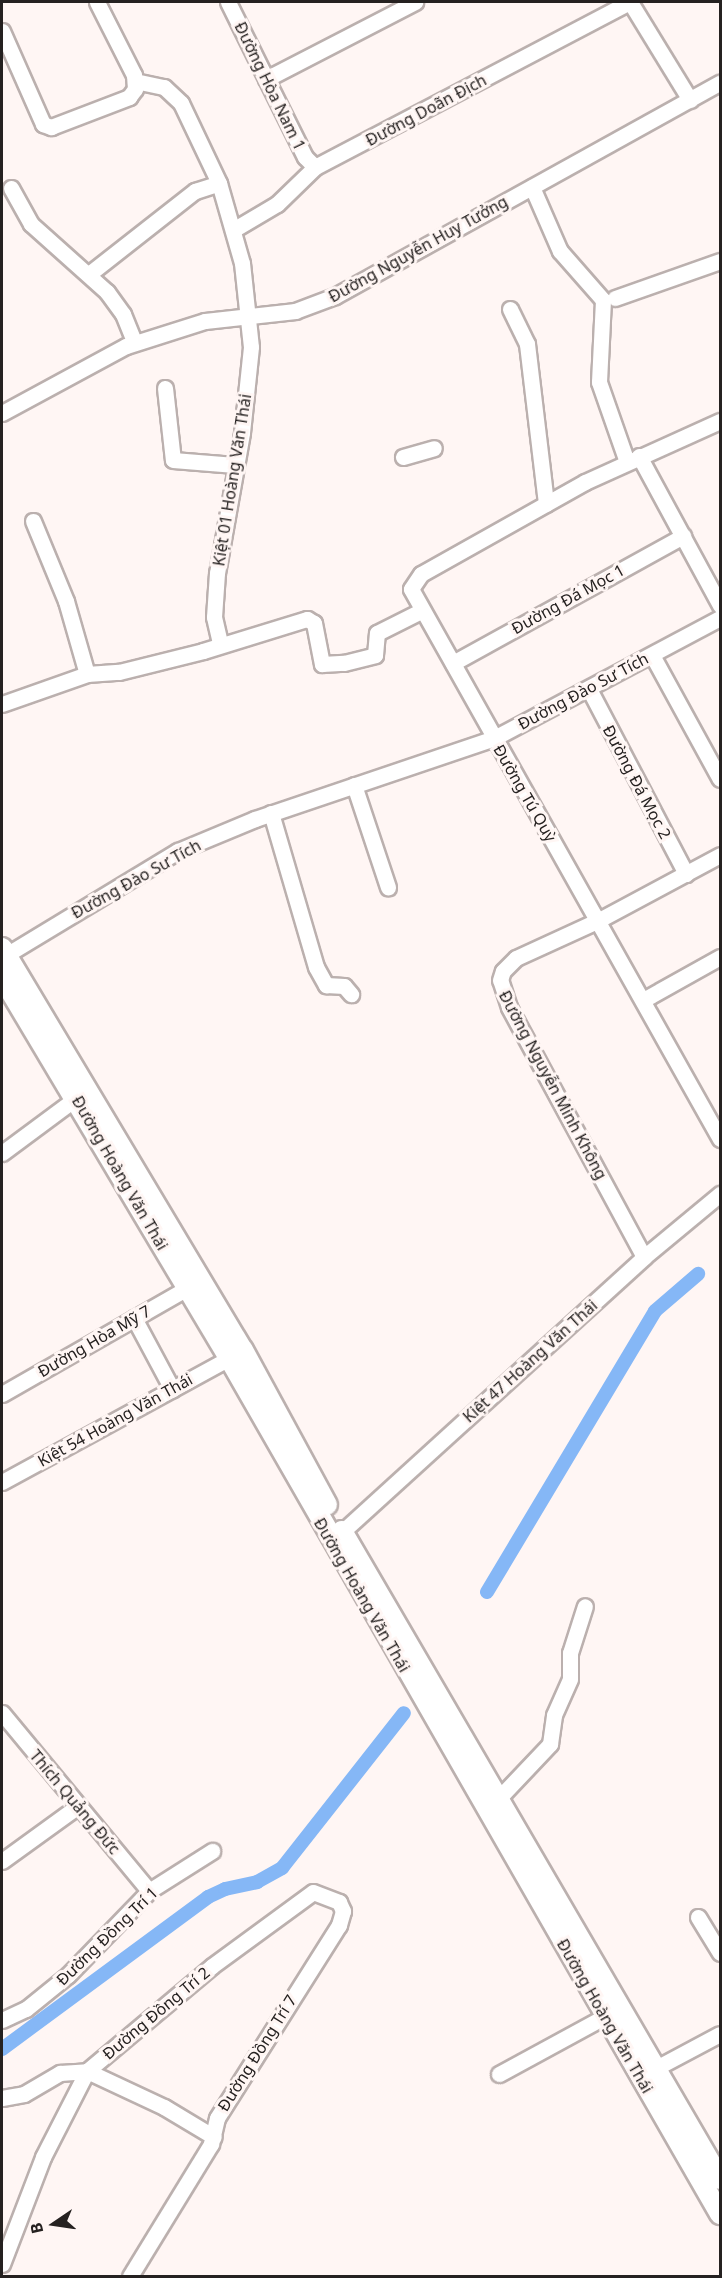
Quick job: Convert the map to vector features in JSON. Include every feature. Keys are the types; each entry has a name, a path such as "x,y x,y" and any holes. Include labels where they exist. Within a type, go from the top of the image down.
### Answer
{"main road":[{"name":"Đường Hoàng Văn Thái","path":"4,951 243,1350 342,1532 391,1631 498,1799 720,2179"},
{"name":"Đường Hoàng Văn Thái","path":"2,977 391,1631 606,2016 720,2214"}],"street":[{"path":"2,31 46,127 129,97 135,78 97,2"},
{"name":"Đường Hòa Nam 1","path":"228,2 305,157 315,167"},
{"path":"266,79 415,2"},
{"path":"629,2 690,100"},
{"name":"Đường Doãn Địch","path":"233,230 277,204 315,167 629,2"},
{"name":"Kiệt 01 Hoàng Văn Thái","path":"135,78 155,82 174,94 204,145 219,183 242,263 251,347 217,573 214,617 220,643"},
{"name":"Đường Nguyễn Huy Tưởng","path":"2,413 135,343 205,321 303,309 335,296 720,83"},
{"path":"89,274 195,190 219,183"},
{"path":"532,187 560,251 603,300 599,382 633,459 683,536 720,605"},
{"path":"10,188 31,224 89,274 117,305 135,343"},
{"path":"615,298 720,261"},
{"path":"510,309 527,344 546,504"},
{"path":"165,388 173,460 235,465"},
{"name":"Đường Tú Quỳ","path":"720,422 633,459 546,504 421,574 411,589 421,611 645,999 720,1139"},
{"path":"402,457 434,448"},
{"path":"33,521 66,601 87,674"},
{"name":"Đường Đá Mọc 1","path":"453,663 683,536"},
{"path":"2,704 87,674 119,672 203,651 220,643 303,619 313,620 320,661 329,665 375,655 377,633 421,611"},
{"name":"Đường Đào Sư Tích","path":"4,951 178,851 271,813 494,738 720,618"},
{"path":"652,655 720,778"},
{"name":"Đường Đá Mọc 2","path":"589,689 686,874"},
{"path":"354,785 388,886"},
{"path":"271,813 322,982 331,987 345,986 351,994"},
{"name":"Đường Nguyễn Minh Không","path":"644,1257 501,989 503,971 516,958 599,920 720,855"},
{"path":"645,999 720,957"},
{"path":"2,1152 76,1098"},
{"name":"Kiệt 47 Hoàng Văn Thái","path":"342,1532 644,1257 720,1194"},
{"name":"Đường Hòa Mỹ 7","path":"2,1394 187,1288"},
{"path":"134,1318 172,1389"},
{"name":"Kiệt 54 Hoàng Văn Thái","path":"2,1482 229,1358"},
{"path":"498,1799 550,1744 554,1715 570,1679 570,1653 585,1606"},
{"name":"Thích Quảng Đức","path":"2,1713 149,1892"},
{"path":"2,1861 78,1806"},
{"name":"Đường Đồng Trí 1","path":"2,2020 26,2008 68,1974 149,1892 212,1851"},
{"name":"Đường Đồng Trí 7","path":"130,2277 214,2137 217,2118 339,1925 344,1911 333,1897 314,1892 299,1902"},
{"name":"Đường Đồng Trí 2","path":"2,2098 24,2094 60,2073 87,2071 212,1966 299,1902"},
{"path":"698,1917 720,1953"},
{"path":"499,2074 606,2016"},
{"path":"656,2068 720,2034"},
{"path":"2,2264 43,2157 87,2071 164,2108 214,2137"}],"waterway":[{"path":"487,1592 655,1311 698,1274"},
{"path":"2,2049 208,1897 225,1889 257,1882 282,1868 404,1713"}]}
